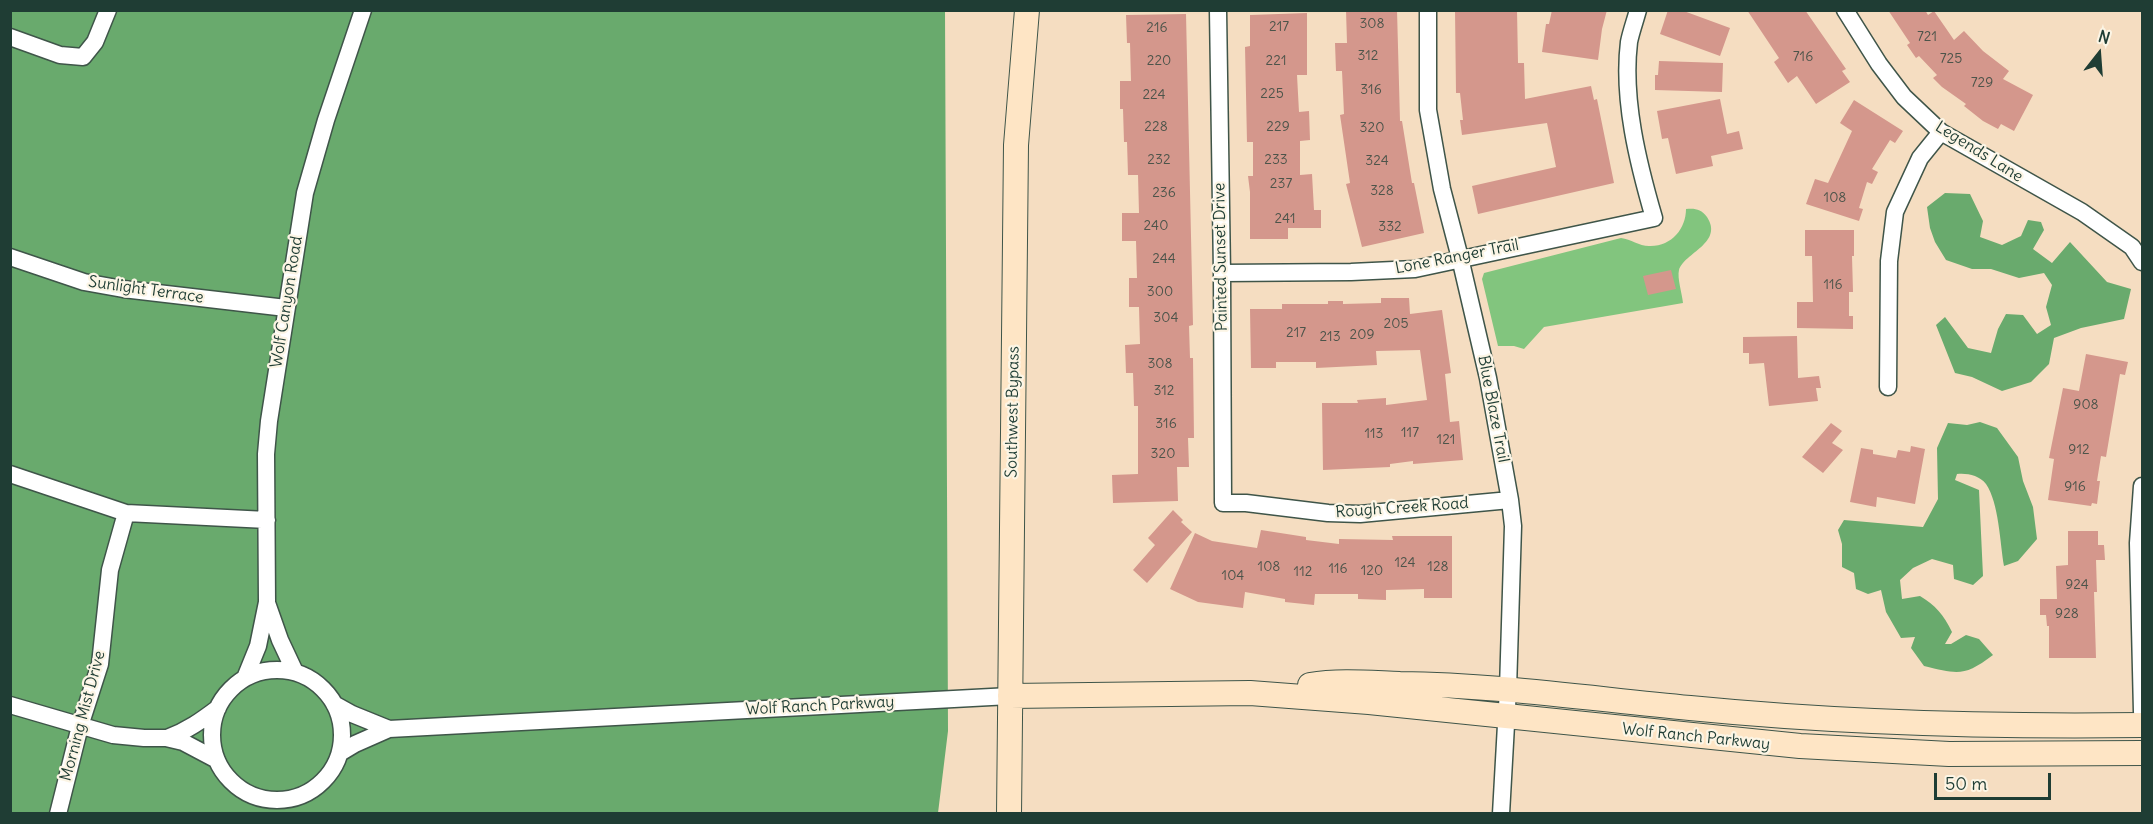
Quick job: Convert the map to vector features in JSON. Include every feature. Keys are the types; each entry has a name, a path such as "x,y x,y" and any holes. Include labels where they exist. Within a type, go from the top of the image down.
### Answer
{"street":[{"path":"10,37 60,55 83,57 95,42 108,10"},
{"name":"Wolf Canyon Road","path":"245,678 258,646 267,602 266,454 305,193 326,120 363,10"},
{"name":"Southwest Bypass","path":"1009,813 1016,145 1027,10"},
{"name":"Painted Sunset Drive","path":"1218,10 1223,503"},
{"name":"Blue Blaze Trail","path":"1428,10 1428,110 1442,189 1488,378 1513,526 1502,813"},
{"name":"Lone Ranger Trail","path":"1222,273 1351,273 1404,269 1654,218 1640,168 1630,106 1629,41 1638,10"},
{"name":"Legends Lane","path":"1845,10 1879,64 1904,97 1941,132 2137,242 2142,262"},
{"path":"1888,387 1889,261 1895,212 1920,158 1941,132"},
{"name":"Sunlight Terrace","path":"10,257 94,284 286,308"},
{"path":"10,474 126,513 267,520"},
{"path":"2142,486 2138,543 2142,712"},
{"name":"Rough Creek Road","path":"1223,503 1246,503 1328,513 1360,514 1510,500"},
{"name":"Morning Mist Drive","path":"58,813 80,726 100,664 110,570 126,513"},
{"name":"Wolf Canyon Road","path":"267,602 280,640 295,672"},
{"path":"264,671 295,672 317,684 334,704 340,718 342,734 340,753 335,766 325,780 312,790 279,800 254,795 232,782 221,769 214,753 212,735 214,717 222,700 234,686 245,678 264,671"},
{"name":"Wolf Ranch Parkway","path":"1251,693 1314,684 1434,684 1508,689 1737,712 1891,723 2012,726 2142,725"},
{"name":"Wolf Ranch Parkway","path":"340,753 389,729 1010,696 1251,693 1369,702 1748,742 1863,751 1949,754 2142,753"},
{"name":"Wolf Ranch Parkway","path":"334,704 389,729"},
{"path":"10,705 112,735 183,741 217,760"},
{"path":"166,738 197,724 218,708"},
{"path":"254,795 267,813"},
{"path":"292,813 301,795"}],"green space":[{"path":"10,11 945,11 948,731 938,813 11,813"},
{"path":"1945,193 1970,194 1983,221 1980,237 2002,245 2021,236 2028,220 2041,222 2044,230 2033,249 2052,263 2070,242 2107,282 2131,289 2124,319 2081,328 2054,338 2049,364 2031,382 2002,391 1972,377 1955,373 1936,325 1945,317 1968,348 1991,353 1998,329 2006,314 2023,315 2037,334 2051,325 2046,307 2052,285 2044,273 2019,278 1991,269 1972,269 1946,260 1935,242 1927,207"},
{"path":"1686,209 1702,212 1711,226 1707,241 1682,264 1679,270 1683,303 1544,327 1524,349 1514,346 1498,346 1482,279 1484,273 1621,238 1645,246 1657,246 1670,240 1680,230"},
{"path":"1980,422 1997,428 2018,457 2023,481 2033,507 2037,539 2018,561 2004,566 1994,502 1986,484 1980,478 1969,474 1957,474 1955,480 1979,490 1983,576 1973,585 1954,579 1953,565 1932,559 1913,568 1900,580 1902,599 1920,596 1935,607 1942,616 1952,632 1945,644 1951,644 1966,635 1979,639 1993,655 1975,667 1953,672 1924,666 1911,648 1915,637 1901,638 1886,612 1881,590 1868,594 1856,589 1854,573 1842,567 1842,544 1838,530 1844,520 1923,527 1938,499 1937,448 1948,423 1967,425"}],"building":[{"path":"1346,10 1397,10 1400,121 1402,121 1412,183 1414,183 1424,233 1362,247 1346,184 1350,183 1340,115 1344,114 1342,71 1336,71 1335,43 1347,43"},
{"path":"1455,10 1517,10 1518,63 1524,63 1525,99 1591,86 1594,100 1597,99 1614,183 1478,214 1472,186 1556,167 1547,123 1462,135 1460,93 1456,93"},
{"path":"1552,10 1607,10 1598,60 1542,52 1546,24 1549,24"},
{"path":"1668,10 1681,10 1730,28 1720,56 1660,34"},
{"path":"1747,10 1805,10 1846,69 1842,71 1850,82 1816,104 1797,76 1788,83 1774,62 1779,58"},
{"path":"1888,10 1925,10 1928,15 1934,11 1954,40 1964,31 1983,51 2009,71 2003,79 2033,95 2014,131 2001,124 1998,129 1983,121 1964,106 1966,104 1942,87 1933,78 1937,75 1919,56 1916,58 1907,45 1910,43"},
{"path":"1307,13 1307,75 1297,75 1299,112 1309,111 1310,140 1300,141 1300,175 1312,174 1314,210 1321,210 1321,228 1288,228 1288,239 1250,239 1248,176 1253,176 1253,142 1247,142 1245,47 1250,46 1250,15"},
{"path":"1186,14 1193,325 1189,326 1190,358 1193,358 1194,438 1188,438 1189,467 1177,467 1178,501 1113,503 1112,475 1138,474 1138,406 1134,406 1133,373 1126,373 1125,345 1140,344 1139,307 1129,307 1129,278 1137,278 1136,241 1122,241 1122,213 1139,213 1138,175 1128,175 1123,109 1120,109 1120,81 1131,81 1130,43 1127,43 1126,15"},
{"path":"1659,61 1723,63 1722,92 1655,90 1655,75 1658,75"},
{"path":"1720,99 1727,134 1739,131 1743,149 1711,156 1713,166 1676,174 1668,138 1662,139 1657,111"},
{"path":"1854,100 1903,131 1895,143 1890,140 1872,169 1878,172 1872,184 1867,182 1859,208 1863,209 1859,221 1806,204 1815,179 1828,183 1852,131 1840,123"},
{"path":"1805,230 1854,230 1853,292 1849,292 1849,316 1853,316 1853,329 1797,328 1797,302 1813,302 1812,256 1805,256"},
{"path":"1671,270 1676,289 1648,295 1643,276"},
{"path":"1381,298 1409,298 1410,314 1442,310 1451,373 1445,374 1450,422 1459,421 1463,460 1413,464 1413,461 1390,464 1390,467 1323,470 1322,403 1358,403 1357,400 1386,398 1386,405 1427,400 1420,350 1376,351 1377,365 1316,368 1316,362 1276,362 1276,368 1251,368 1250,309 1282,309 1282,304 1328,304 1328,301 1343,301 1343,304 1381,303"},
{"path":"1797,336 1798,378 1819,376 1821,388 1816,388 1818,401 1769,406 1764,363 1749,364 1749,353 1743,353 1743,337"},
{"path":"2086,354 2128,362 2125,375 2120,374 2106,457 2101,456 2097,481 2100,481 2097,504 2092,503 2091,506 2048,500 2054,459 2049,458 2063,388 2079,391"},
{"path":"1831,423 1842,431 1832,443 1843,450 1823,473 1802,457"},
{"path":"1911,446 1925,449 1915,504 1877,497 1876,507 1850,502 1861,448 1873,450 1873,454 1896,458 1898,450 1910,452"},
{"path":"1173,510 1192,532 1147,583 1133,570 1155,545 1148,538"},
{"path":"1261,530 1306,537 1306,540 1339,544 1339,539 1393,540 1392,536 1452,536 1452,598 1424,598 1424,589 1386,590 1386,600 1358,599 1358,594 1315,594 1314,605 1285,602 1285,599 1245,592 1243,608 1198,602 1170,589 1195,533 1212,541 1257,548"},
{"path":"2068,531 2098,531 2098,545 2104,545 2105,560 2096,560 2097,592 2094,592 2096,658 2049,658 2049,626 2047,626 2046,615 2040,615 2040,599 2057,599 2056,566 2068,565"}]}
